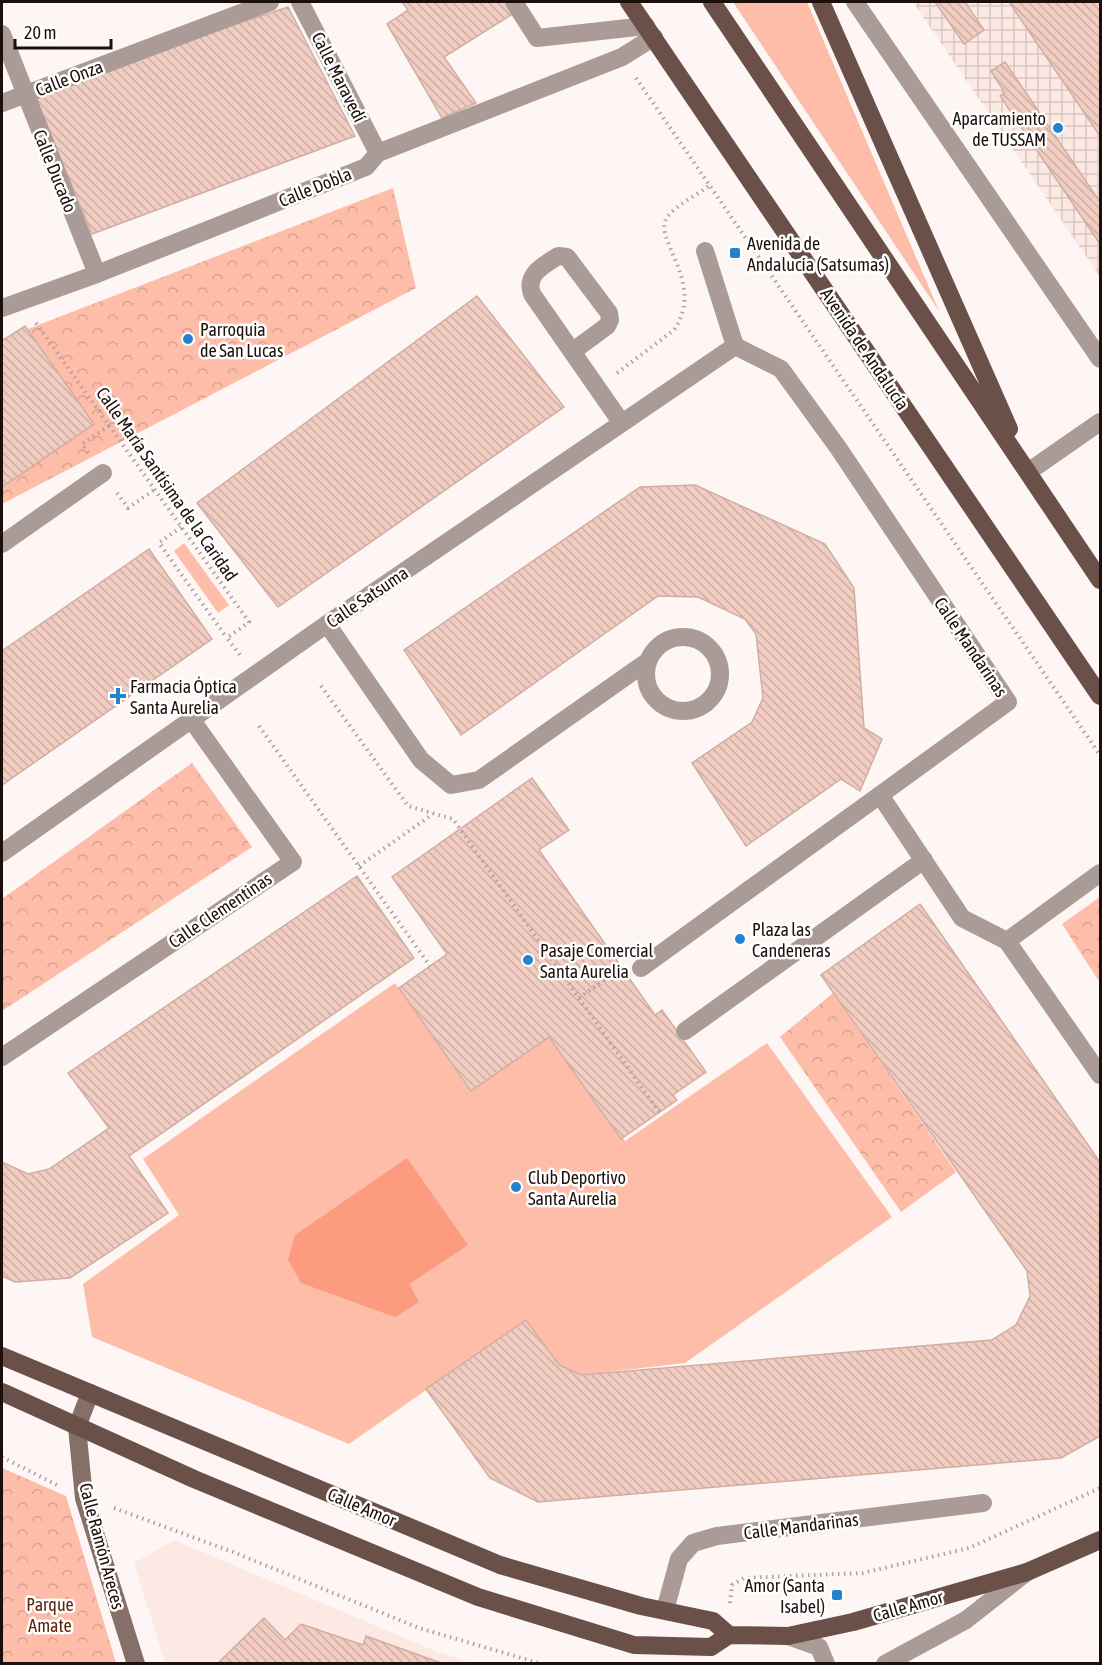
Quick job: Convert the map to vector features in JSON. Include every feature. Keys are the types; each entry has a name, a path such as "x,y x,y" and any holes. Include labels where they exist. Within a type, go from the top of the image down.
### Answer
{"main road":[{"name":"Avenida de Andalucía","path":"629,2 1101,696"},
{"path":"712,2 1101,580"},
{"path":"821,2 1028,472"},
{"name":"Calle Amor","path":"2,1356 500,1565 641,1606 713,1621 729,1635"},
{"name":"Calle Amor","path":"2,1392 194,1479 478,1597 634,1645 711,1647 729,1635 788,1636 853,1622 1027,1572 1101,1540"}],"street":[{"name":"Calle Onza","path":"2,103 270,2"},
{"name":"Calle Maravedí","path":"300,2 378,153"},
{"path":"514,2 537,38 650,31"},
{"path":"855,2 1101,358"},
{"name":"Calle Dobla","path":"2,308 96,274 366,167 378,153 622,57 650,31"},
{"name":"Calle Ducado","path":"2,34 96,274"},
{"path":"705,251 735,345"},
{"path":"573,351 607,326 610,320 609,314 567,257 558,256 530,278 532,294 621,422"},
{"name":"Calle Satsuma","path":"2,853 327,624 735,345"},
{"name":"Calle Mandarinas","path":"735,345 781,369 839,449 1008,702 880,795"},
{"path":"1028,472 1101,422"},
{"path":"2,544 103,473"},
{"path":"327,624 421,760 451,785 479,780 648,661 654,651 673,638 696,639 714,654 719,664 718,687 712,699 702,707 690,711 677,711 664,707 654,698 648,687 646,674 648,661"},
{"name":"Calle Clementinas","path":"2,1057 293,862 191,719"},
{"path":"633,967 880,795 962,918 1008,941 1101,1075"},
{"path":"685,1031 924,861"},
{"path":"1008,941 1101,873"},
{"name":"Calle Ramón Areces","path":"90,1393 77,1427 84,1498 136,1664"},
{"name":"Calle Mandarinas","path":"665,1610 679,1559 693,1544 717,1536 982,1503"},
{"name":"Calle Amor","path":"885,1664 966,1620 1027,1572"},
{"name":"Calle Amor","path":"788,1636 819,1647 826,1664"}],"path":[{"path":"631,70 1101,755"},
{"name":"Calle María Santísima de la Caridad","path":"21,301 249,622 227,638"},
{"path":"597,387 674,330 680,322"},
{"path":"181,527 159,543 254,675"},
{"path":"321,686 408,806 453,819 659,1112"},
{"path":"259,726 430,966"},
{"path":"359,866 433,813"},
{"path":"579,998 633,967"},
{"path":"2,1456 61,1487"},
{"path":"730,1613 732,1585 744,1578 863,1573 969,1548 1101,1488"},
{"path":"103,1505 233,1552 419,1628 542,1664"}],"shaded area":[{"name":"Aparcamiento de TUSSAM","path":"913,2 1100,2 1100,277"},
{"path":"407,1158 468,1245 409,1284 419,1302 395,1317 301,1283 288,1260 295,1235"},
{"path":"174,1540 435,1651 473,1663 165,1663 134,1563"}],"green space":[{"path":"733,2 807,2 939,311"},
{"path":"393,188 416,288 2,504 2,339"},
{"path":"184,543 229,605 218,613 174,551"},
{"path":"192,763 252,847 2,1011 2,899"},
{"path":"1100,897 1100,983 1062,924"},
{"name":"Club Deportivo Santa Aurelia","path":"395,983 471,1091 549,1037 625,1141 767,1043 892,1217 685,1363 581,1375 559,1365 526,1320 349,1444 92,1337 83,1284 179,1215 143,1159"},
{"path":"833,993 956,1172 901,1212 780,1037"},
{"name":"Parque Amate","path":"2,1468 66,1496 116,1663 2,1663"}],"building":[{"path":"402,2 507,2 514,13 444,57 476,103 442,118 387,24 408,10"},
{"path":"935,2 965,2 984,30 964,44"},
{"path":"1009,2 1100,2 1100,136"},
{"path":"288,7 355,136 92,234 33,92"},
{"path":"1005,62 1100,202 1100,244 1000,96 1005,93 991,71"},
{"path":"477,296 564,407 278,607 197,503"},
{"path":"25,326 94,424 2,487 2,341"},
{"path":"695,485 825,544 854,588 864,728 882,739 860,791 841,779 746,846 692,763 752,722 763,698 756,634 745,619 698,597 658,596 461,735 404,650 640,487"},
{"path":"149,549 212,639 2,785 2,651"},
{"name":"Pasaje Comercial Santa Aurelia","path":"532,778 569,830 539,850 655,1015 662,1010 706,1072 673,1095 677,1100 621,1139 549,1037 471,1091 399,988 447,954 392,877"},
{"path":"357,876 414,958 129,1156 168,1213 70,1278 15,1282 2,1276 2,1162 28,1174 49,1169 109,1128 68,1073"},
{"path":"920,904 1100,1162 1100,1436 1061,1458 538,1502 490,1478 426,1389 526,1320 559,1365 581,1375 992,1340 1016,1325 1030,1296 1027,1271 821,975"},
{"path":"264,1618 285,1640 301,1624 363,1645 366,1636 444,1664 217,1664"}],"place":[{"name":"Aparcamiento de TUSSAM","path":"1058,128"},
{"name":"Avenida de Andalucía (Satsumas)","path":"735,253"},
{"name":"Parroquia de San Lucas","path":"188,339"},
{"name":"Farmacia Óptica Santa Aurelia","path":"118,696"},
{"name":"Plaza las Candeneras","path":"740,939"},
{"name":"Pasaje Comercial Santa Aurelia","path":"528,960"},
{"name":"Club Deportivo Santa Aurelia","path":"516,1187"},
{"name":"Amor (Santa Isabel)","path":"837,1595"}]}
